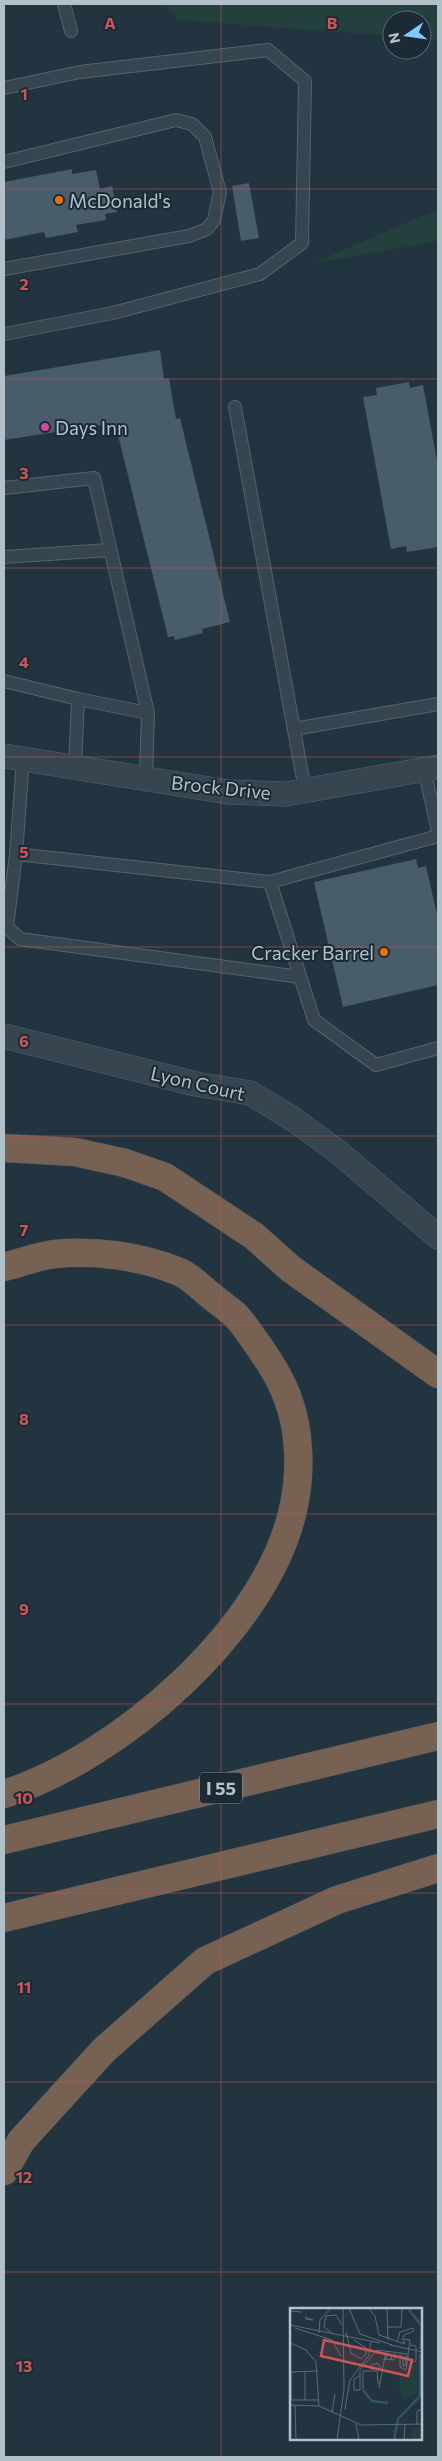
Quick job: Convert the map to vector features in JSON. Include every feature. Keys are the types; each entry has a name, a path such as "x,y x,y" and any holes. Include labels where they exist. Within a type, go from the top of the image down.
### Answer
{"highway":[{"path":"4,1148 75,1152 125,1163 165,1177 254,1236 291,1269 438,1374"},
{"path":"4,1268 55,1254 114,1254 179,1271 235,1314 265,1354 288,1400 299,1450 294,1504 282,1545 262,1589 232,1627 190,1675 151,1710 88,1756 32,1785 4,1794"},
{"name":"I 55","path":"4,1840 438,1736"},
{"path":"4,1918 438,1814"},
{"path":"4,2171 21,2141 104,2050 205,1961 337,1900 438,1868"}],"street":[{"name":"Brock Drive","path":"13,758 228,792 286,794 431,768"},
{"name":"Lyon Court","path":"4,1036 196,1084 250,1093 293,1119 337,1150 438,1237"}],"lane":[{"path":"64,4 71,31"},
{"path":"4,88 80,72 268,50 304,81 302,243 260,274 113,313 4,334"},
{"path":"4,162 176,120 192,124 205,137 220,192 214,220 207,229 189,236 4,269"},
{"path":"235,407 305,790"},
{"path":"4,488 94,478 109,550 148,713 146,779"},
{"path":"4,558 109,550"},
{"path":"4,681 78,699 148,713"},
{"path":"75,767 78,699"},
{"path":"294,729 438,704"},
{"path":"13,758 16,854 7,927 20,939 300,977"},
{"path":"431,768 438,831"},
{"path":"16,854 270,882 438,836"},
{"path":"270,882 314,1020 376,1065 438,1048"}],"green space":[{"path":"164,4 438,4 438,40 432,40 432,10 382,10 382,35 178,20"},
{"path":"438,209 438,241 312,264"}],"building":[{"name":"McDonald's","path":"72,169 72,174 96,170 100,189 112,186 117,212 105,214 106,220 76,225 78,232 46,238 44,232 4,240 4,182"},
{"path":"249,183 259,238 241,241 232,186"},
{"path":"160,350 164,379 169,378 176,419 180,418 230,622 202,629 203,633 175,640 174,636 168,637 115,423 4,440 4,376"},
{"path":"409,382 410,388 423,385 438,466 438,547 407,552 406,546 391,549 363,397 377,395 376,388"},
{"name":"Cracker Barrel","path":"416,859 418,868 426,866 438,919 438,985 343,1007 314,882"}],"place":[{"name":"McDonald's","path":"59,200"},
{"name":"Days Inn","path":"45,427"},
{"name":"Cracker Barrel","path":"384,952"}]}
